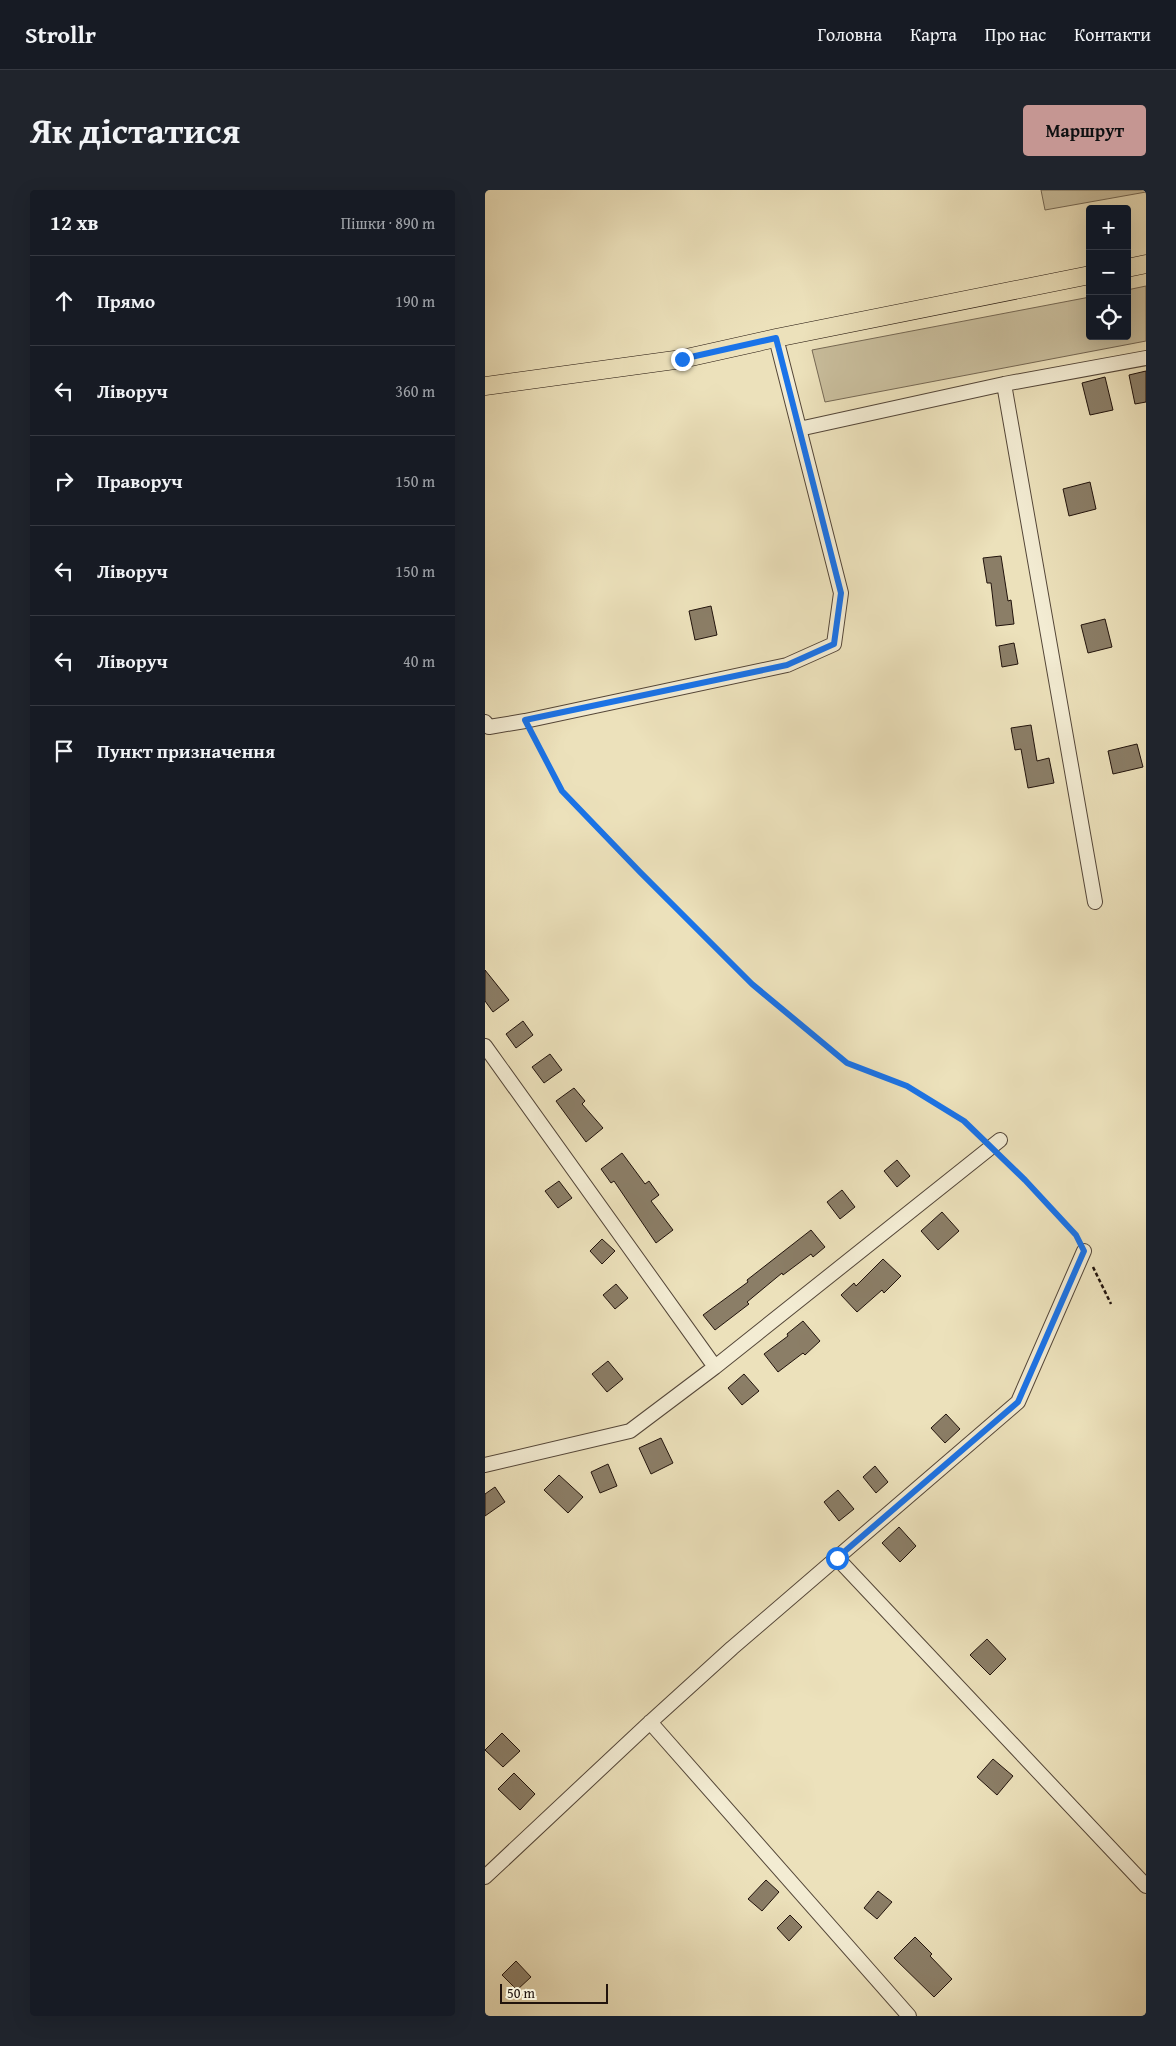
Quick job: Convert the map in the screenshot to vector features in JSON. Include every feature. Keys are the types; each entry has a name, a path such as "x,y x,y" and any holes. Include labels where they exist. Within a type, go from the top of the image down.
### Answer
{"main road":[{"path":"1131,267 1146,264"},
{"path":"485,386 682,359 776,338 1086,276"}],"street":[{"path":"485,722 489,727 787,665 834,644 841,593 776,338"},
{"path":"799,429 1004,384 1146,358"},
{"path":"1004,384 1095,902"},
{"path":"485,1046 715,1367"},
{"path":"485,1465 630,1431 715,1367 995,1144"},
{"path":"485,1877 650,1722 1018,1402 1084,1251"},
{"path":"837,1558 1146,1886"},
{"path":"650,1722 909,2016"}],"path":[{"path":"525,720 562,791 752,984 847,1063 907,1086 964,1121 995,1144 1025,1180 1076,1235 1111,1304"}],"shaded area":[{"path":"1041,190 1146,190 1146,192 1045,210"},
{"path":"1146,286 1146,341 825,402 812,350 1086,298 1086,340 1131,340 1131,289"}],"building":[{"path":"1146,371 1146,402 1135,404 1129,375"},
{"path":"1105,377 1113,410 1090,415 1082,383"},
{"path":"1090,482 1096,509 1069,516 1063,489"},
{"path":"1001,556 1008,601 1011,600 1014,624 996,626 991,583 987,583 983,558"},
{"path":"711,606 717,635 695,640 689,611"},
{"path":"1105,619 1112,647 1088,653 1081,625"},
{"path":"1014,643 1018,664 1002,667 999,646"},
{"path":"1031,725 1037,761 1049,758 1054,783 1028,788 1021,749 1015,750 1011,728"},
{"path":"1137,744 1143,767 1113,774 1108,751"},
{"path":"485,970 509,1000 493,1012 485,1001"},
{"path":"523,1021 533,1035 516,1048 506,1034"},
{"path":"550,1054 562,1070 544,1083 532,1067"},
{"path":"574,1088 585,1101 582,1104 603,1128 586,1142 556,1101"},
{"path":"622,1153 645,1184 649,1181 659,1195 651,1201 673,1230 656,1243 614,1181 611,1183 601,1169"},
{"path":"897,1160 910,1176 897,1187 884,1171"},
{"path":"559,1181 572,1198 558,1208 545,1191"},
{"path":"842,1190 855,1207 840,1219 827,1202"},
{"path":"942,1212 959,1231 938,1250 921,1231"},
{"path":"811,1230 825,1247 813,1257 811,1254 783,1275 782,1273 747,1302 749,1304 715,1330 703,1315 748,1282 747,1280"},
{"path":"602,1239 615,1251 602,1264 590,1251"},
{"path":"883,1259 901,1276 884,1293 882,1290 857,1312 841,1295 854,1283 856,1286"},
{"path":"616,1284 628,1298 615,1309 603,1295"},
{"path":"803,1321 820,1341 805,1355 803,1353 778,1372 764,1354 788,1336 787,1334"},
{"path":"608,1361 623,1379 607,1392 592,1374"},
{"path":"744,1374 759,1391 742,1405 728,1388"},
{"path":"946,1414 960,1429 945,1443 931,1428"},
{"path":"661,1438 673,1463 651,1474 639,1448"},
{"path":"608,1464 617,1486 600,1493 591,1472"},
{"path":"875,1466 888,1482 876,1493 863,1477"},
{"path":"559,1475 583,1497 568,1513 544,1490"},
{"path":"495,1487 505,1502 485,1516 485,1494"},
{"path":"838,1490 854,1509 839,1521 824,1502"},
{"path":"899,1527 916,1546 900,1562 882,1543"},
{"path":"987,1639 1006,1659 990,1675 970,1655"},
{"path":"502,1733 520,1751 503,1767 485,1750"},
{"path":"993,1759 1013,1776 997,1795 977,1777"},
{"path":"514,1773 535,1794 520,1810 498,1789"},
{"path":"766,1880 779,1892 762,1911 748,1899"},
{"path":"878,1891 892,1902 877,1919 864,1908"},
{"path":"790,1915 802,1927 789,1941 777,1928"},
{"path":"915,1937 932,1954 930,1956 952,1979 934,1997 894,1958"},
{"path":"516,1961 531,1977 517,1990 502,1975"}],"route":[{"path":"682,359 776,338 841,593 834,644 787,665 525,720 562,791 752,984 847,1063 907,1086 964,1121 1025,1180 1076,1235 1084,1251 1018,1402 837,1558"}]}
